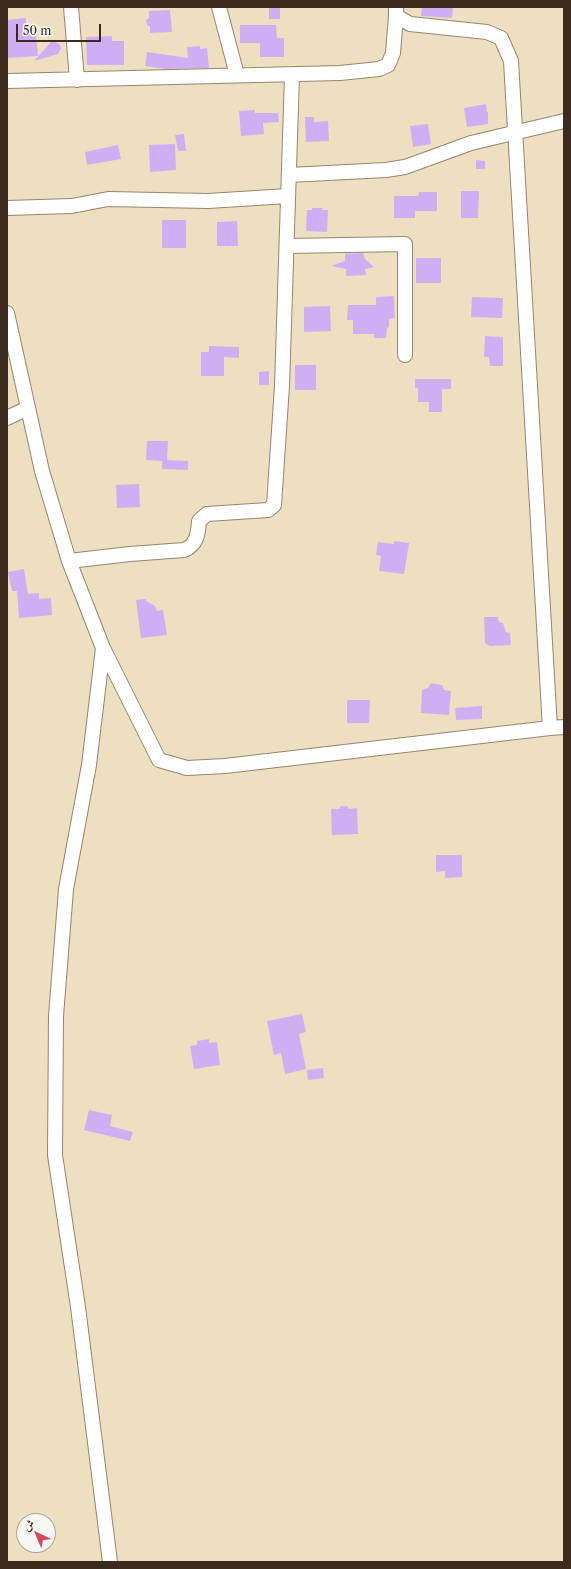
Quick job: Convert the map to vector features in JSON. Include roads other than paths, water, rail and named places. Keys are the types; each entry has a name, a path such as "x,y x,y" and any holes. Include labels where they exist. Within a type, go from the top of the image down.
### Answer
{"street":[{"path":"71,7 77,80"},
{"path":"219,7 237,75"},
{"path":"7,81 292,75 379,69 388,65 393,53 396,11"},
{"path":"7,313 42,471 69,561 103,648 159,760 187,768 225,766 557,728 511,61 501,38 487,32 410,24 396,11"},
{"path":"69,561 184,550 191,548 198,537 199,521 207,514 268,510 274,505 282,386 292,75"},
{"path":"289,175 386,170 405,167 471,143 516,131 564,121"},
{"path":"7,208 72,206 108,199 208,201 288,196"},
{"path":"287,246 405,244 405,355"},
{"path":"7,418 28,408"},
{"path":"103,648 89,765 66,889 56,1016 55,1155 78,1308 110,1562"}]}
